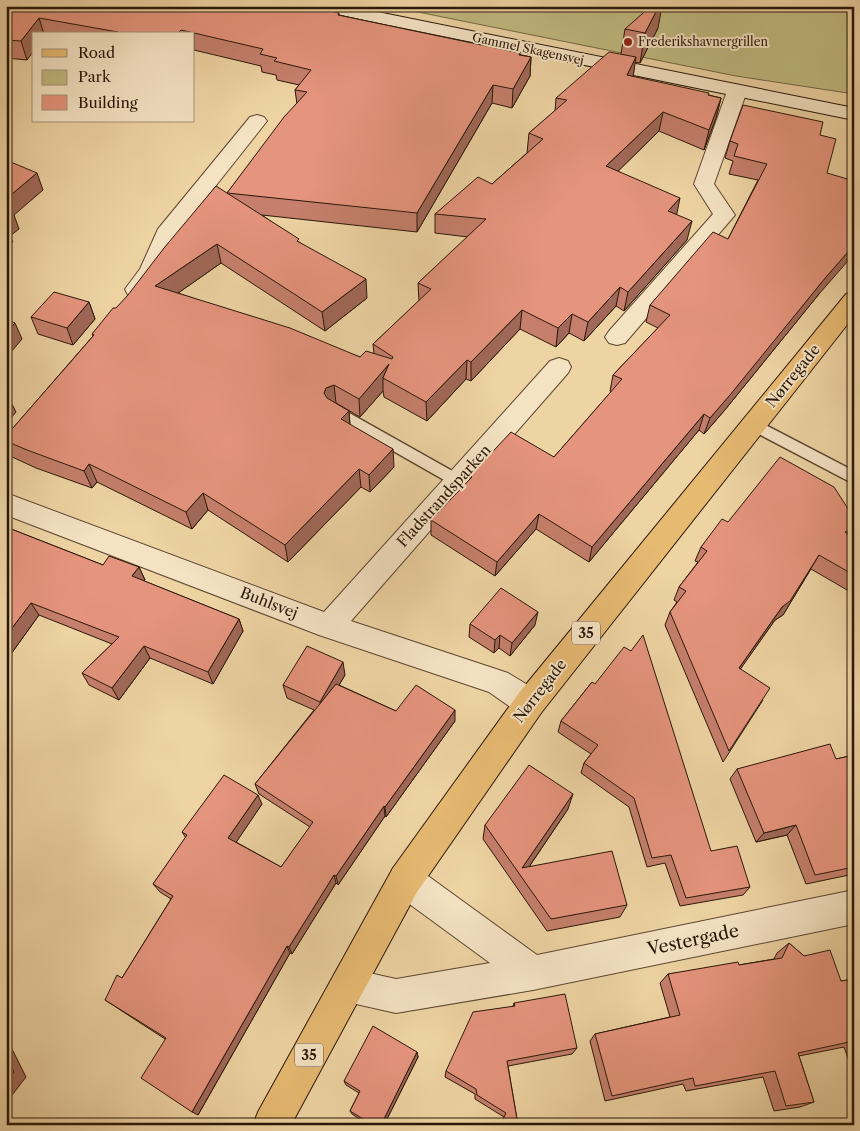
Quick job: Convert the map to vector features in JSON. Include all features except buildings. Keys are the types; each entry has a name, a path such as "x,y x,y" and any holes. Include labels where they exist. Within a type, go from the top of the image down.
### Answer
{"main road":[{"name":"Nørregade","path":"346,985 404,880 530,703 854,300"},
{"name":"35","path":"271,1125 346,985"}],"street":[{"name":"Gammel Skagensvej","path":"320,6 366,10 737,91 854,114"},
{"path":"617,337 724,215 704,184 737,91"},
{"path":"126,301 150,272 166,234 257,121"},
{"name":"Fladstrandsparken","path":"328,626 559,367"},
{"name":"Buhlsvej","path":"6,504 328,626 498,682 530,703"},
{"path":"404,880 533,973"},
{"name":"Vestergade","path":"346,985 396,996 533,973 854,906"}],"lane":[{"path":"335,411 458,481"},
{"path":"754,425 854,478"}],"green space":[{"path":"388,6 854,6 854,94 736,76"}],"place":[{"name":"Frederikshavnergrillen","path":"628,42"}]}
